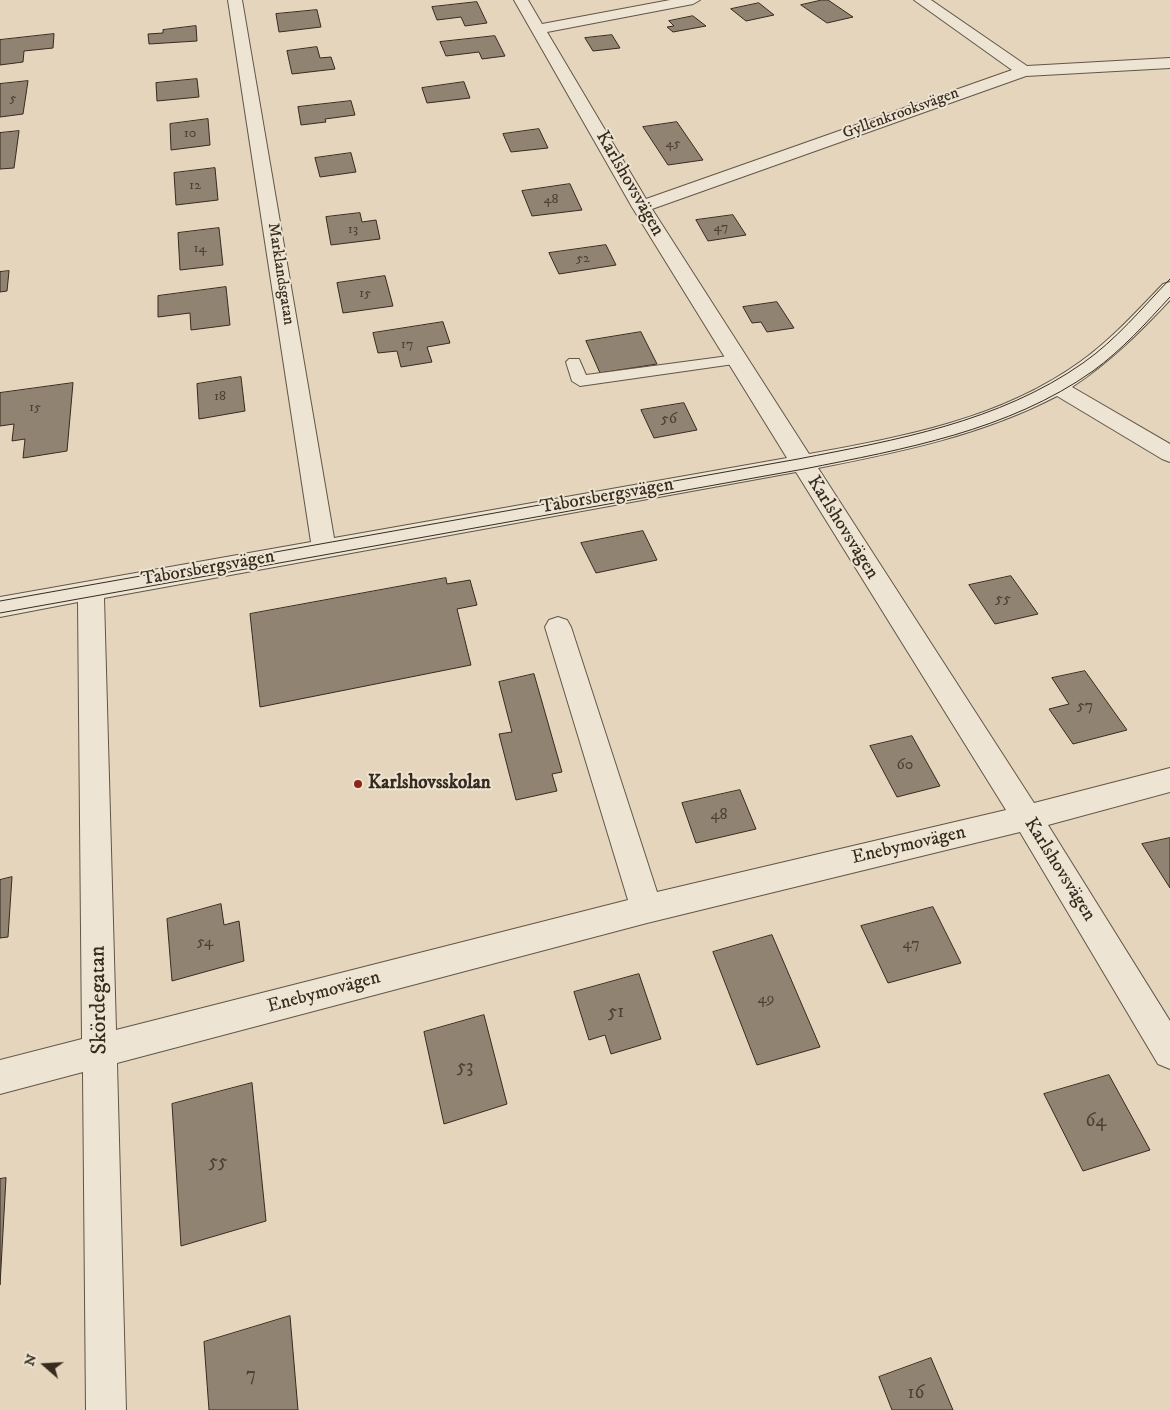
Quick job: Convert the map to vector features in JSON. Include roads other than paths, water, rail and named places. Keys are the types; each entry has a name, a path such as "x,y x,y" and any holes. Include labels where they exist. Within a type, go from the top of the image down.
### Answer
{"street":[{"name":"Marklandsgatan","path":"235,0 324,549"},
{"name":"Karlshovsvägen","path":"521,0 641,208 801,464 1027,818 1170,1052"},
{"path":"539,29 693,0"},
{"path":"921,0 1024,70"},
{"name":"Gyllenkrooksvägen","path":"641,208 1024,70 1170,63"},
{"name":"Taborsbergsvägen","path":"0,607 801,464 893,446 957,429 1004,413 1057,387 1088,367 1120,340 1170,288"},
{"path":"1057,387 1170,454"},
{"name":"Skördegatan","path":"91,590 101,1050 106,1410"},
{"path":"558,626 647,909"},
{"name":"Enebymovägen","path":"0,1077 647,909 1027,818 1170,780"}],"lane":[{"path":"574,362 580,381 736,360"}],"tram line":[{"path":"0,601 798,459 909,436 946,426 1017,400 1051,383 1083,363 1118,334 1170,279"},
{"path":"0,613 804,469 917,445 991,423 1026,409 1060,392 1104,363 1170,297"}],"place":[{"name":"Karlshovsskolan","path":"358,784"}]}
